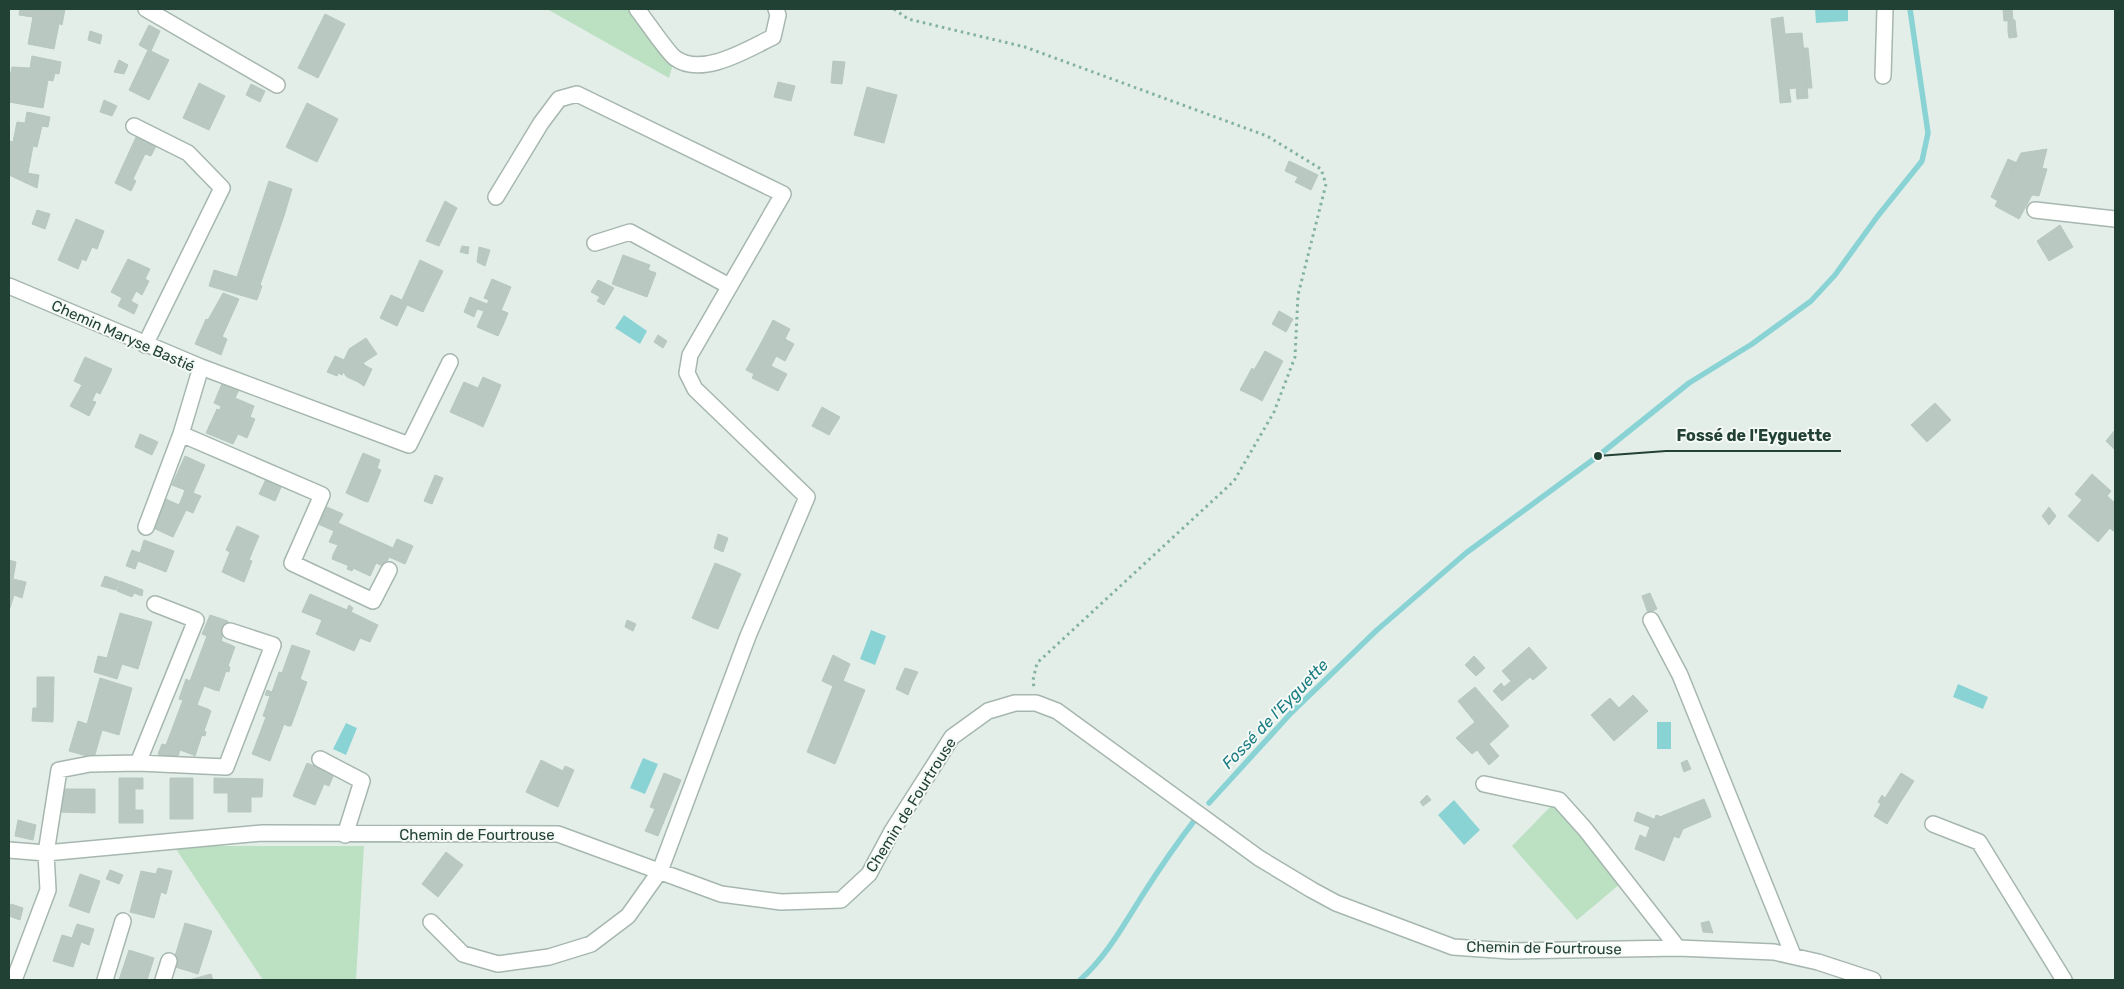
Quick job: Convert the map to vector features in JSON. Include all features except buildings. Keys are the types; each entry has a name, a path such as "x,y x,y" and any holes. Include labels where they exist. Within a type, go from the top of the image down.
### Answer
{"street":[{"path":"146,9 277,85"},
{"path":"637,9 675,58 699,66 730,58 773,37 778,14 776,9"},
{"path":"1883,76 1885,9"},
{"path":"431,922 463,954 498,964 549,957 591,944 628,916 660,871 748,636 807,497 695,389 687,373 690,355 783,194 577,94 559,99 541,123 496,198"},
{"path":"134,126 188,153 222,188 145,345"},
{"path":"2035,210 2115,219"},
{"path":"595,243 630,232 730,286"},
{"name":"Chemin Maryse Bastié","path":"9,286 201,367 181,434 146,527"},
{"path":"201,367 409,445 450,362"},
{"path":"181,434 322,495 292,563 373,601 390,570"},
{"path":"138,763 196,620 155,604"},
{"path":"1651,620 1680,675 1793,955"},
{"path":"14,980 48,890 46,853 60,770 90,764 138,763 226,767 272,645 230,631"},
{"name":"Chemin de Fourtrouse","path":"9,850 46,853 262,833 345,835 558,834 721,894 781,902 841,900 869,874 892,831 952,737 988,712 1015,703 1036,703 1056,711 1259,858 1336,903 1453,947 1510,951 1678,948 1774,952 1793,955 1873,980"},
{"path":"320,759 362,781 345,835"},
{"path":"1484,784 1560,800 1678,948"},
{"path":"1933,824 1978,842 2064,980"},
{"path":"105,980 123,921"},
{"path":"162,980 169,961"}],"path":[{"path":"894,9 908,20 1026,47 1267,136 1321,169 1326,184 1298,295 1295,357 1274,412 1234,481 1037,663 1033,680 1036,703"}],"green space":[{"path":"547,9 631,9 673,64 669,78"},
{"path":"1553,804 1620,884 1577,920 1512,846"},
{"path":"174,846 364,846 356,980 263,980"}],"water":[{"path":"1815,9 1848,9 1848,21 1816,23"},
{"path":"624,315 647,331 640,344 615,328"},
{"path":"871,630 886,636 875,665 860,659"},
{"path":"1958,684 1988,697 1983,709 1953,697"},
{"path":"1657,722 1671,722 1671,749 1657,749"},
{"path":"346,723 357,728 346,755 333,749"},
{"path":"643,758 658,764 645,794 630,788"},
{"path":"1454,800 1480,830 1464,845 1438,815"}],"waterway":[{"name":"Fossé de l'Eyguette","path":"1209,803 1291,713 1377,630 1466,553 1598,456 1689,383 1752,344 1811,301 1835,275 1877,217 1922,161 1928,133 1910,9"},
{"name":"Fossé de l'Eyguette","path":"1080,980 1106,951 1197,817"}],"place":[{"name":"Fossé de l'Eyguette","path":"1598,456"}]}
